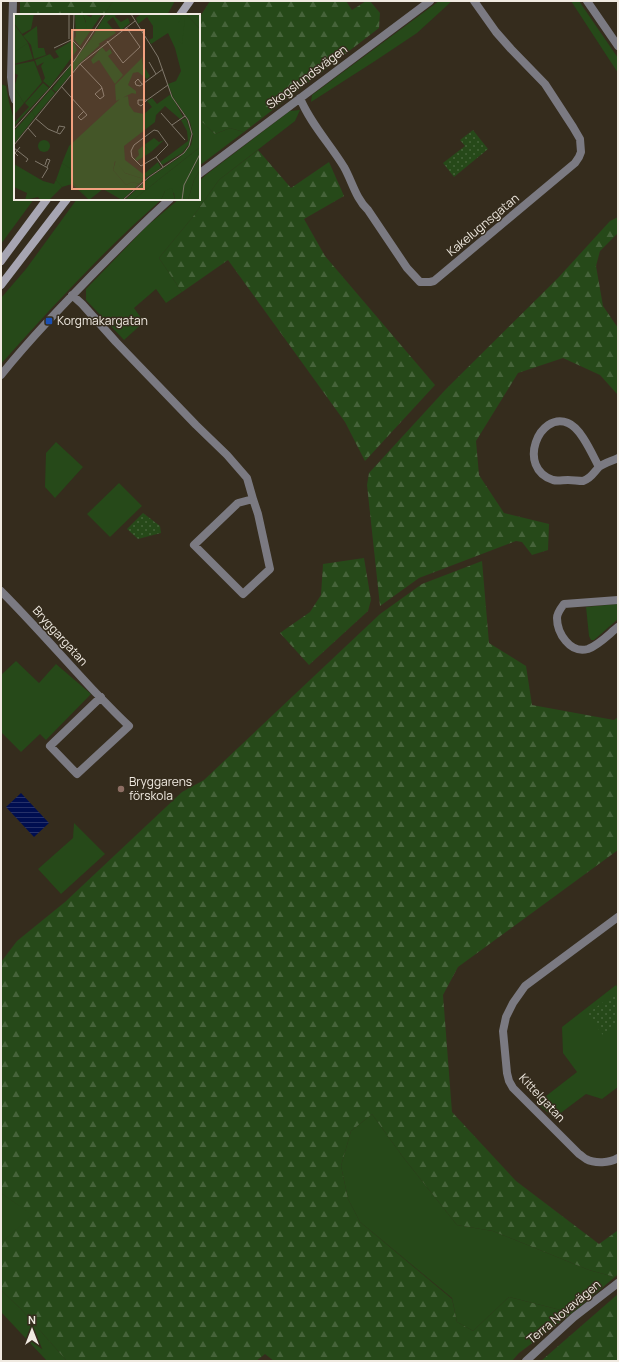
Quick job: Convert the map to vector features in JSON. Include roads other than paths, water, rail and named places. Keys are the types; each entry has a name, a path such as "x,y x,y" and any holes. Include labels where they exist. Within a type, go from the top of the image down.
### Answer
{"main road":[{"path":"181,14 191,1"},
{"path":"184,14 191,1"},
{"path":"1,261 46,200"},
{"path":"1,285 66,200"}],"street":[{"path":"13,1 11,77 14,97"},
{"name":"Skogslundsvägen","path":"200,173 430,1"},
{"name":"Kakelugnsgatan","path":"300,98 306,113 344,167 363,205 368,210 407,268 420,282 434,281 575,163 581,152 580,139 545,84 496,32 474,1"},
{"path":"587,1 618,46"},
{"path":"1,375 24,347 72,295 145,221 169,200"},
{"path":"72,295 196,425 227,455 247,478 258,514 270,569 243,594 194,545 238,503 253,499"},
{"path":"599,467 577,429 567,423 558,422 548,425 540,433 533,451 534,460 537,468 543,475 553,480 584,481 594,474 599,467 618,458"},
{"name":"Bryggargatan","path":"1,591 26,616 60,656 101,697 119,717 129,726 77,774 50,746 101,697"},
{"path":"618,600 564,604 557,617 560,634 566,642 576,648 587,649 598,644 618,627"},
{"name":"Kittelgatan","path":"618,917 525,986 513,1003 506,1017 504,1031 507,1073 509,1082 513,1088 579,1154 586,1159 595,1162 609,1161 618,1158"},
{"name":"Terra Novavägen","path":"526,1361 574,1317 618,1282"}],"place":[{"name":"Korgmakargatan","path":"49,321"},
{"name":"Bryggarens förskola","path":"121,789"}]}
